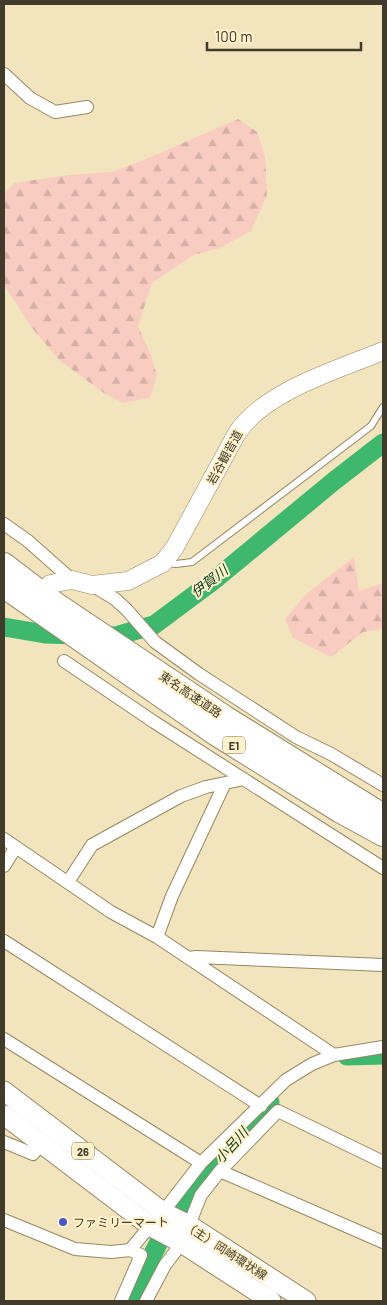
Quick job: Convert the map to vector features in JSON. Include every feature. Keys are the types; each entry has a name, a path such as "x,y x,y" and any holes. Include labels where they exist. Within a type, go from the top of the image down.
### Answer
{"highway":[{"name":"東名高速道路","path":"4,564 48,609 90,647 215,734 340,811 383,835"},
{"name":"東名高速道路","path":"4,587 121,647 225,717 383,814"}],"main road":[{"name":"（主）岡崎環状線","path":"4,1091 163,1212 189,1225 306,1301"},
{"name":"（主）岡崎環状線","path":"4,1115 150,1226 180,1242 271,1301"}],"street":[{"path":"4,74 30,98 55,112 87,107"},
{"name":"岩谷観音道","path":"92,585 128,581 163,563 175,547 237,433 268,402 308,382 383,351"},
{"path":"4,524 28,541 72,580"},
{"path":"50,584 72,580 92,585 127,610 155,642 199,674 288,731 383,785"},
{"path":"64,661 154,722 383,868"},
{"path":"68,882 92,845 181,796 206,787 244,779"},
{"path":"157,937 172,896 226,783"},
{"path":"4,839 111,912 157,937 334,1054"},
{"path":"4,866 16,847"},
{"path":"4,941 261,1106"},
{"path":"188,958 383,965"},
{"path":"4,1039 201,1163"},
{"path":"163,1212 201,1163 286,1080 312,1064 334,1054 383,1047"},
{"path":"146,1301 165,1264 189,1225 201,1195 220,1171 278,1111 383,1162"},
{"path":"4,1142 33,1154 42,1143"},
{"path":"220,1171 383,1242"},
{"path":"4,1220 75,1249 111,1252 130,1250 140,1255 121,1301"},
{"path":"130,1250 150,1226"}],"lane":[{"path":"163,563 192,562 371,426 383,407"}],"green space":[{"path":"238,119 257,132 265,156 267,195 251,231 220,248 194,255 152,283 138,326 157,375 150,398 123,403 104,393 59,360 32,328 4,285 4,194 14,183 68,175 112,172"},
{"path":"354,557 359,591 383,583 383,629 363,632 331,657 293,638 285,619 306,594"}],"waterway":[{"name":"伊賀川","path":"4,627 45,634 116,636 154,625 213,581 383,443"},
{"name":"小呂川","path":"347,1056 383,1055"},
{"name":"小呂川","path":"132,1301 158,1244 190,1193 270,1102"}],"place":[{"name":"ファミリーマート","path":"63,1222"}]}
